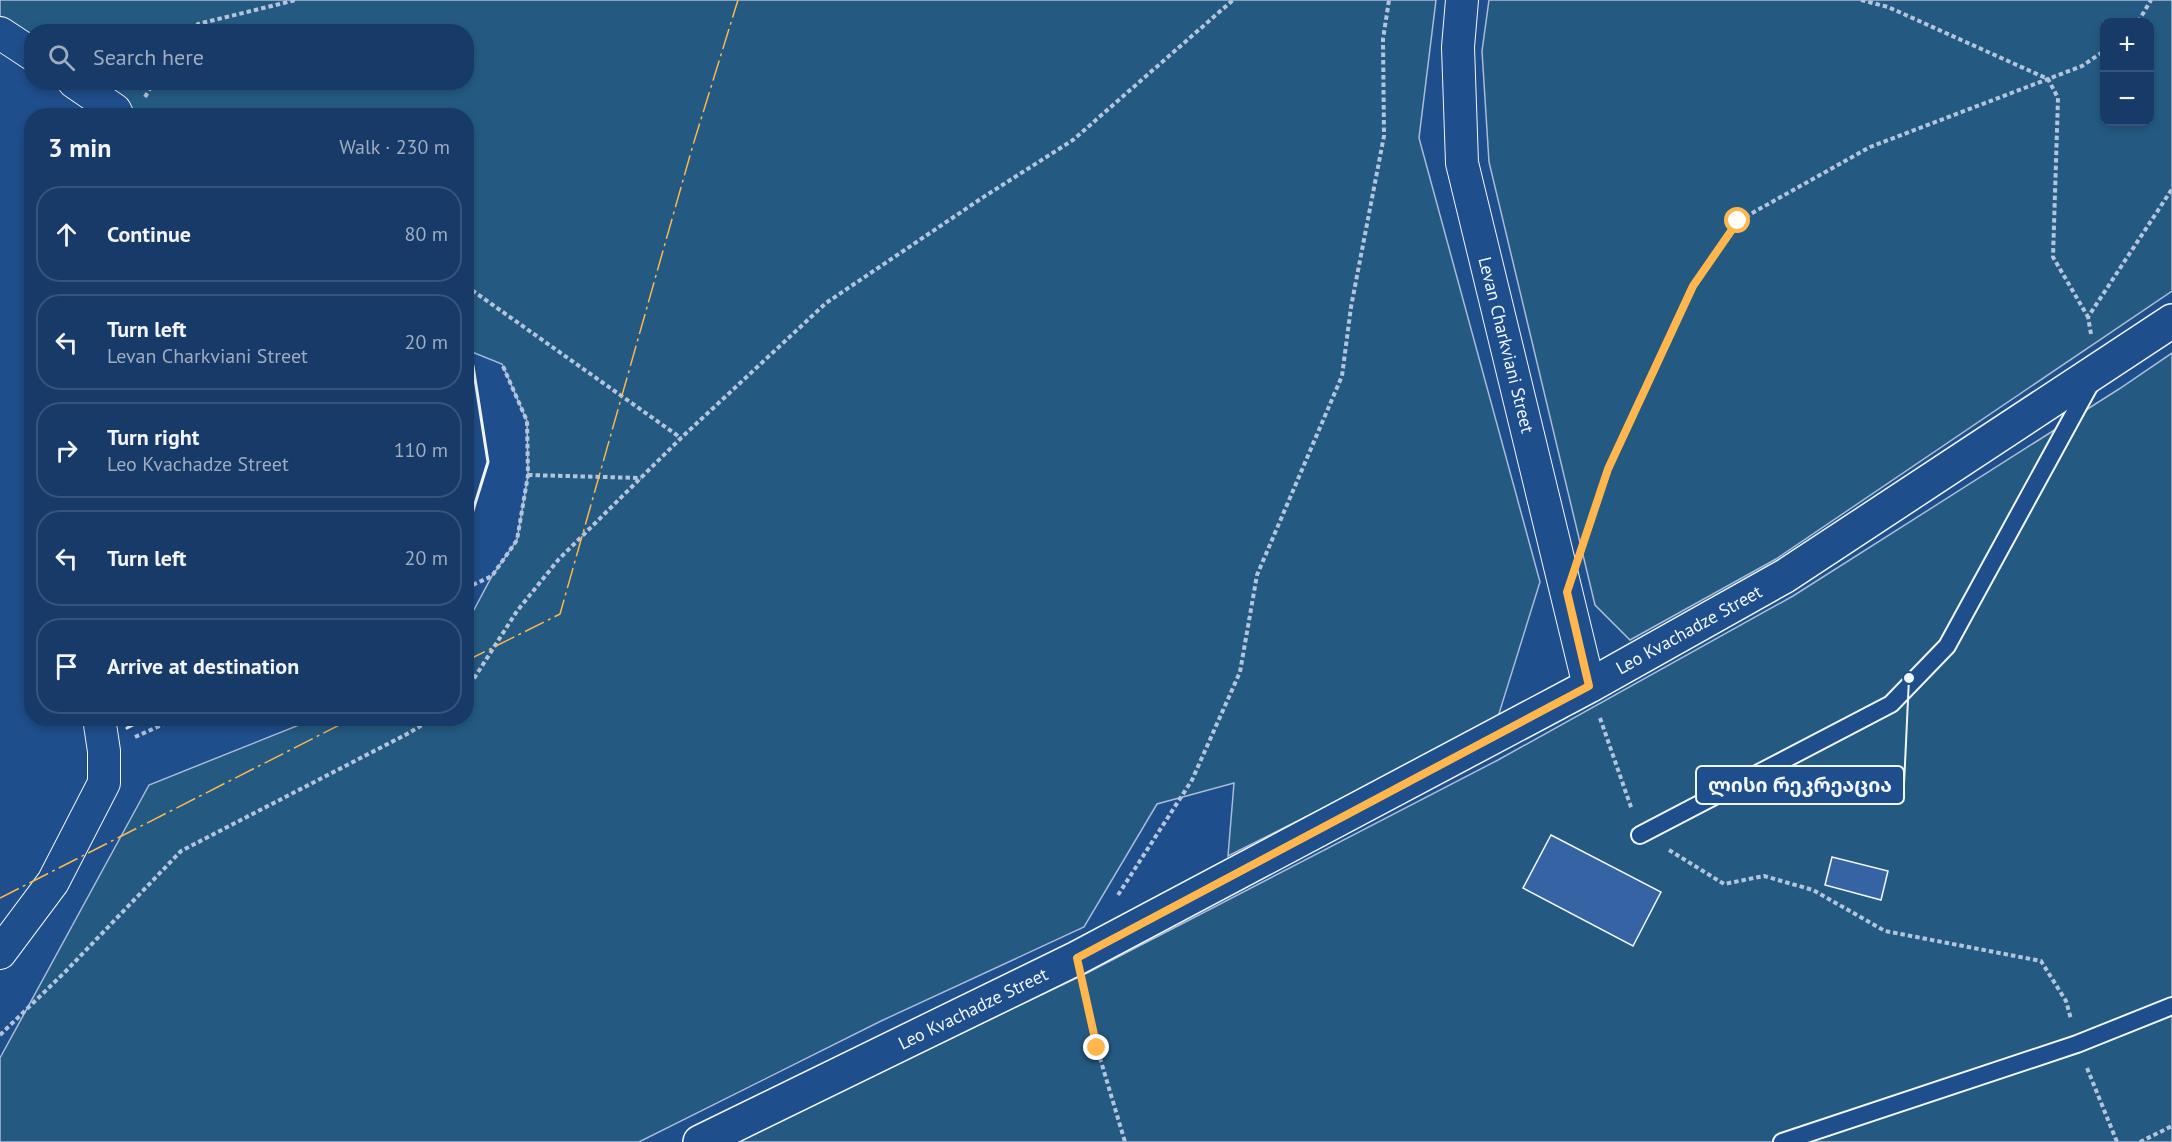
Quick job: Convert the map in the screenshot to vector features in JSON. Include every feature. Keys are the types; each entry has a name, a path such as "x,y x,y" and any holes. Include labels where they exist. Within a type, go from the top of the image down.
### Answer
{"main road":[{"name":"Leo Kvachadze Street","path":"700,1142 1077,958 1589,686 1785,576 2172,321"}],"street":[{"name":"Levan Charkviani Street","path":"1462,0 1458,47 1462,163 1589,686"},
{"path":"0,33 24,49"},
{"path":"86,90 112,108"},
{"path":"0,953 53,882 104,783 104,751 100,726"}],"lane":[{"path":"1640,835 1891,704 1947,646 2097,372"},
{"path":"1782,1142 2078,1044 2172,1006"}],"path":[{"path":"198,24 296,0"},
{"path":"474,678 517,611 559,559 681,438 826,303 1073,140 1233,0"},
{"path":"1115,898 1192,780 1240,672 1257,575 1342,376 1351,306 1384,136 1383,39 1389,0"},
{"path":"1861,0 1888,7 2048,79 2058,98 2053,257 2088,316 2097,372"},
{"path":"2140,18 2151,0"},
{"path":"1585,537 1608,469 1693,286 1738,221 1870,147 2082,66 2100,54"},
{"path":"2088,316 2172,189"},
{"path":"474,292 681,438"},
{"path":"474,584 492,576 517,540 528,475 527,421 502,364"},
{"path":"528,475 641,478"},
{"path":"1589,686 1640,835 1674,852 1724,884 1764,876 1813,890 1885,931 2040,961 2066,1001"},
{"path":"104,751 159,726"},
{"path":"0,1035 66,971 181,851 420,726"},
{"path":"1077,958 1097,1048 1125,1142"},
{"path":"2078,1044 2117,1142"},
{"path":"2140,1142 2172,1126"}],"shaded area":[{"path":"0,0 1436,0 1419,138 1540,582 1497,720 1228,856 1234,783 1157,804 1084,927 881,1021 639,1142 0,1142 0,1058 149,785 296,726 474,726 474,610 492,576 517,540 528,475 527,421 502,364 474,353 474,108 108,108 84,90 474,90 474,24 24,24 24,49 0,33"},
{"path":"1489,0 2172,0 2172,291 1776,559 1630,640 1595,605 1489,162 1482,51"},
{"path":"2172,353 2172,1142 736,1142 1087,973 1498,760 1793,596"}],"building":[{"path":"1551,835 1661,892 1633,946 1523,888"},
{"path":"1832,857 1888,871 1881,900 1825,885"}],"wall":[{"path":"474,372 488,462 474,507"},
{"path":"127,728 131,726"}],"power":[{"path":"474,657 560,614 693,145 738,0"},
{"path":"0,898 337,726"}],"place":[{"name":"ლისი რეკრეაცია","path":"1909,678"}],"route":[{"path":"1097,1048 1077,958 1589,686 1567,592 1608,469 1693,286 1738,221"}]}
